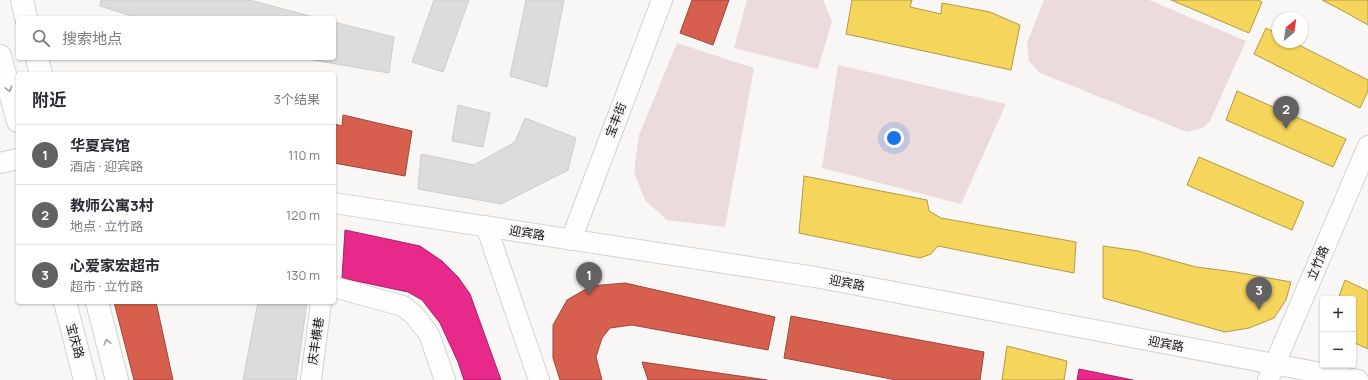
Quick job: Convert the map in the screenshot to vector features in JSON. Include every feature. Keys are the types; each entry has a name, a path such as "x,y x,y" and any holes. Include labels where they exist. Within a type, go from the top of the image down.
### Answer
{"street":[{"path":"22,0 26,16"},
{"name":"宝丰街","path":"571,240 662,0"},
{"path":"0,56 16,114"},
{"path":"38,60 40,72"},
{"name":"立竹路","path":"1271,372 1366,155"},
{"path":"0,163 16,159"},
{"name":"迎宾路","path":"336,204 815,277 1271,372 1358,380"},
{"path":"486,226 539,380"},
{"path":"336,288 403,306 414,315 429,334 445,380"},
{"name":"宝庆路","path":"66,304 85,380"},
{"path":"98,304 117,380"},
{"name":"庆丰横巷","path":"311,380 322,304"}],"shaded area":[{"path":"747,0 823,0 832,21 818,69 734,48"},
{"path":"1044,0 1149,0 1246,41 1210,121 1203,128 1187,132 1040,73 1029,61 1027,43"},
{"path":"677,43 754,68 725,227 667,220 645,200 634,172 639,135"},
{"path":"838,65 1006,104 961,204 822,168"}],"building: 住宅":[{"path":"852,0 912,0 910,7 941,14 942,3 990,12 1020,25 1011,70 846,34"},
{"path":"1171,0 1258,0 1262,2 1249,33"},
{"path":"1322,0 1368,0 1368,25 1345,12"},
{"path":"1266,28 1272,31 1272,48 1305,48 1368,80 1368,91 1360,108 1254,54"},
{"path":"1237,91 1346,139 1333,167 1226,120"},
{"path":"1199,157 1304,202 1292,230 1187,185"},
{"path":"804,176 927,200 929,211 941,218 1076,242 1074,273 938,246 931,254 920,258 799,233"},
{"path":"1103,246 1138,251 1196,267 1291,282 1286,300 1274,318 1249,328 1225,332 1103,298"},
{"path":"1345,280 1368,291 1368,349 1356,343 1356,296 1339,296"},
{"path":"1007,346 1067,361 1064,380 1002,380"}],"building: 商业":[{"path":"692,0 729,0 713,45 680,33"},
{"path":"343,115 412,131 405,176 336,163 336,124 342,126"},
{"path":"625,283 775,317 768,350 632,325 610,328 602,338 596,357 602,380 560,380 553,358 553,325 567,300 591,286"},
{"path":"115,304 156,304 173,380 134,380"},
{"path":"791,316 984,352 980,380 896,380 784,358"},
{"path":"642,362 767,380 648,380"}],"building: 医疗":[{"path":"345,230 420,246 442,261 458,277 470,294 501,380 464,380 458,362 440,323 422,300 408,292 342,278"},
{"path":"1079,369 1133,380 1077,380"}],"building: 其他":[{"path":"101,0 249,0 310,16 132,16 100,6"},
{"path":"434,0 469,0 443,72 412,62"},
{"path":"526,0 564,0 547,87 510,76"},
{"path":"336,22 394,37 389,73 313,60 336,60"},
{"path":"458,105 490,113 483,147 452,141"},
{"path":"525,118 576,138 568,170 501,204 418,189 421,154 474,165 515,142"},
{"path":"258,304 307,304 296,380 243,380"}],"place":[{"name":"教师公寓3村","path":"1286,129"},
{"name":"华夏宾馆","path":"589,295"},
{"name":"心爱家宏超市","path":"1259,310"}]}
